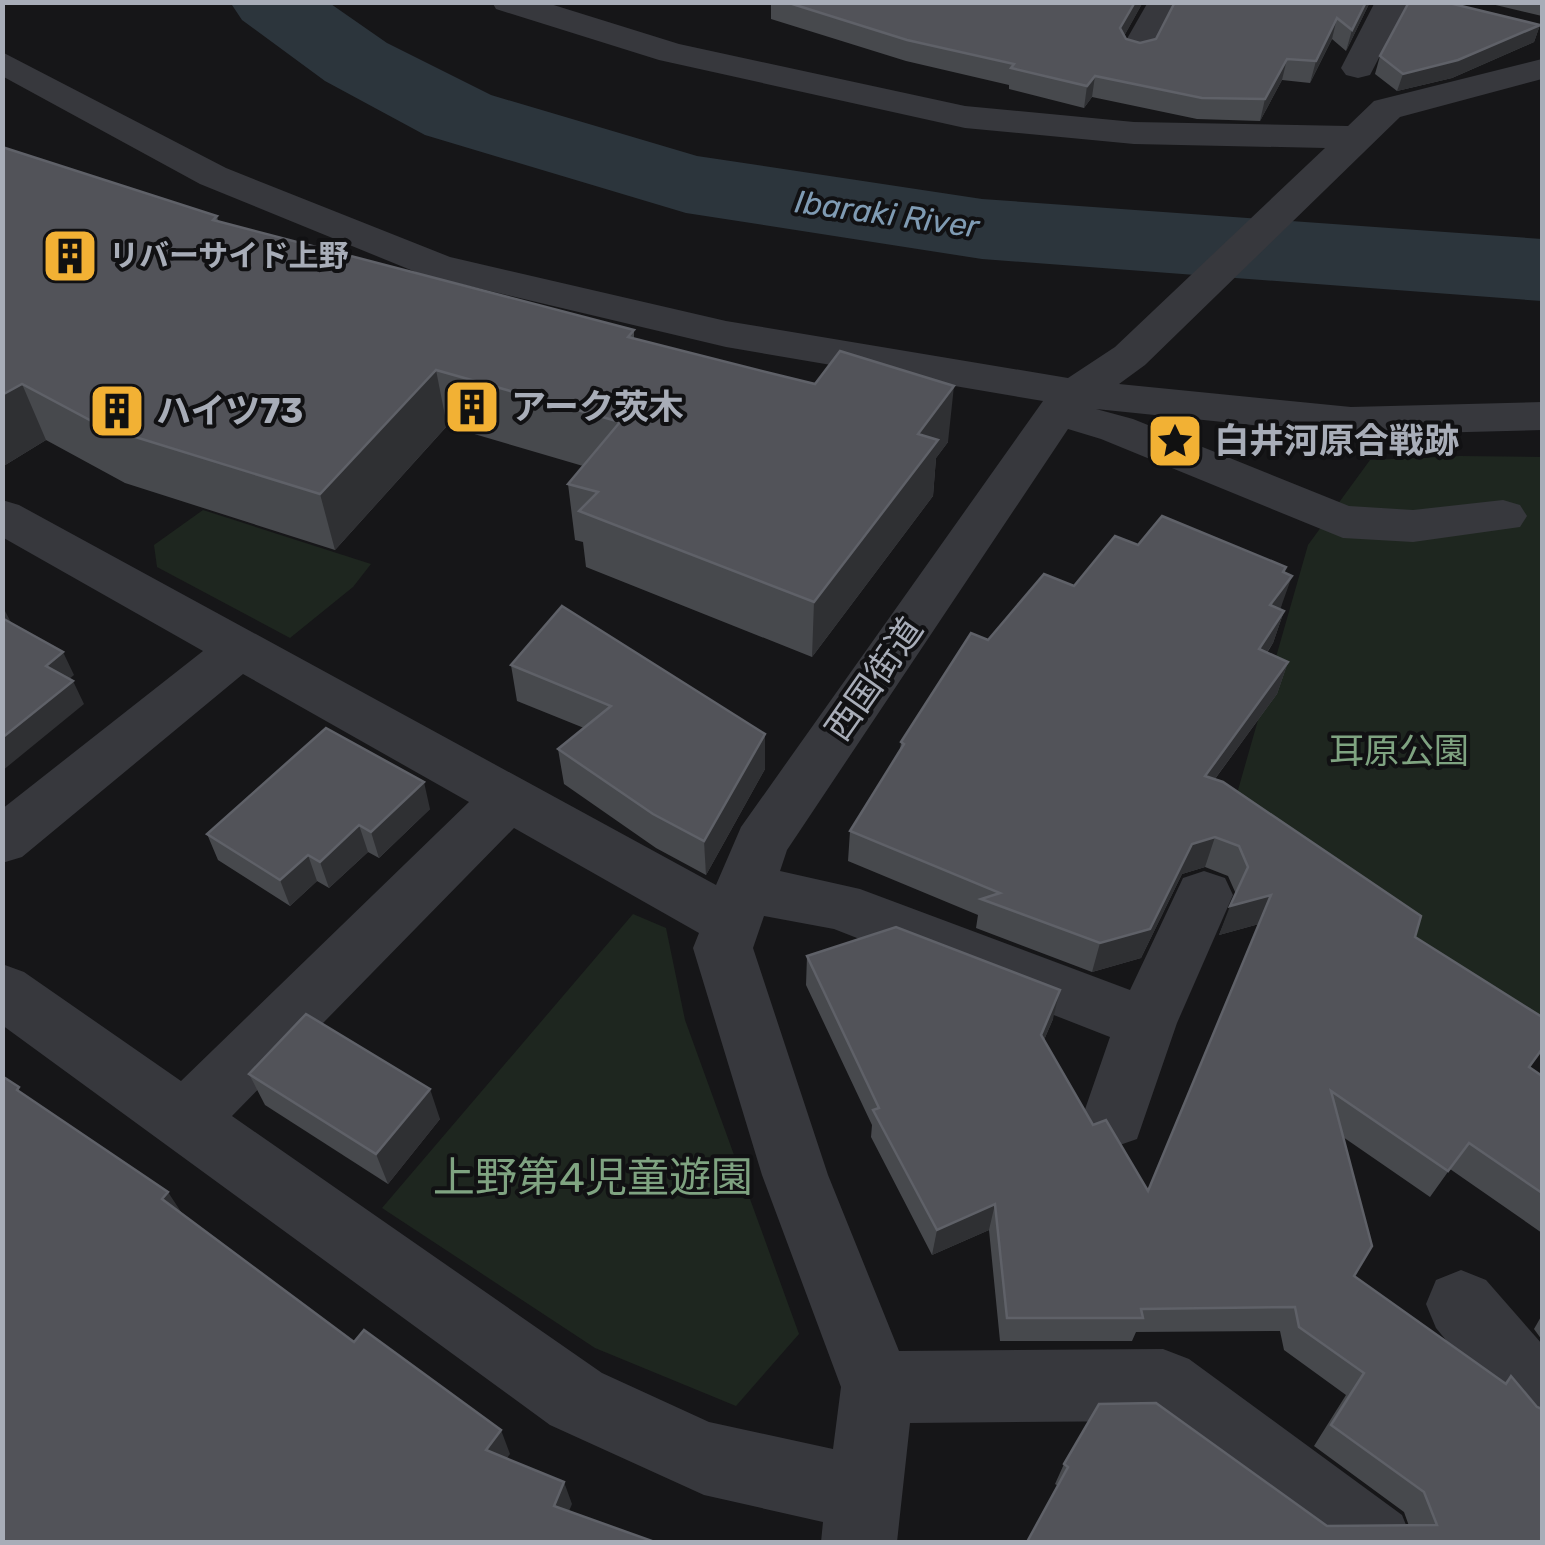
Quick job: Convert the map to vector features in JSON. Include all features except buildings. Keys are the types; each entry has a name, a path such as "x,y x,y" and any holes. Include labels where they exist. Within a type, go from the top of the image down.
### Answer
{"street":[{"path":"508,2 672,54 965,117 1134,133 1355,137"},
{"path":"1137,51 1165,2"},
{"path":"1358,68 1392,2"},
{"path":"2,62 214,176 437,266 726,334 1067,402 1351,421 1542,416"},
{"name":"西国街道","path":"862,1518 877,1387 795,1176 723,948 761,843 1067,402 1130,356 1387,109 1542,69"},
{"path":"179,199 251,191"},
{"path":"1067,402 1117,430 1344,522 1414,526 1503,516"},
{"path":"2,516 510,798 738,906 839,906 1146,1023"},
{"path":"2,842 241,648"},
{"path":"185,1120 510,798"},
{"path":"1114,1118 1146,1023 1204,895"},
{"path":"2,990 576,1399 704,1458 862,1518"},
{"path":"1461,1304 1542,1398"},
{"path":"877,1387 1163,1385 1376,1542"}],"green space":[{"name":"耳原公園","path":"1542,457 1542,1050 1510,1003 1232,811 1308,545 1370,460"},
{"path":"203,510 371,564 353,587 290,638 157,567 154,545"},
{"name":"上野第4児童遊園","path":"633,914 666,928 685,1020 799,1334 736,1406 595,1348 382,1208"}],"waterway":[{"name":"Ibaraki River","path":"272,2 356,62 458,115 686,184 982,229 1542,270"}],"place":[{"name":"リバーサイド上野","path":"70,256"},
{"name":"アーク茨木","path":"472,407"},
{"name":"ハイツ73","path":"117,411"},
{"name":"白井河原合戦跡","path":"1175,441"}]}
